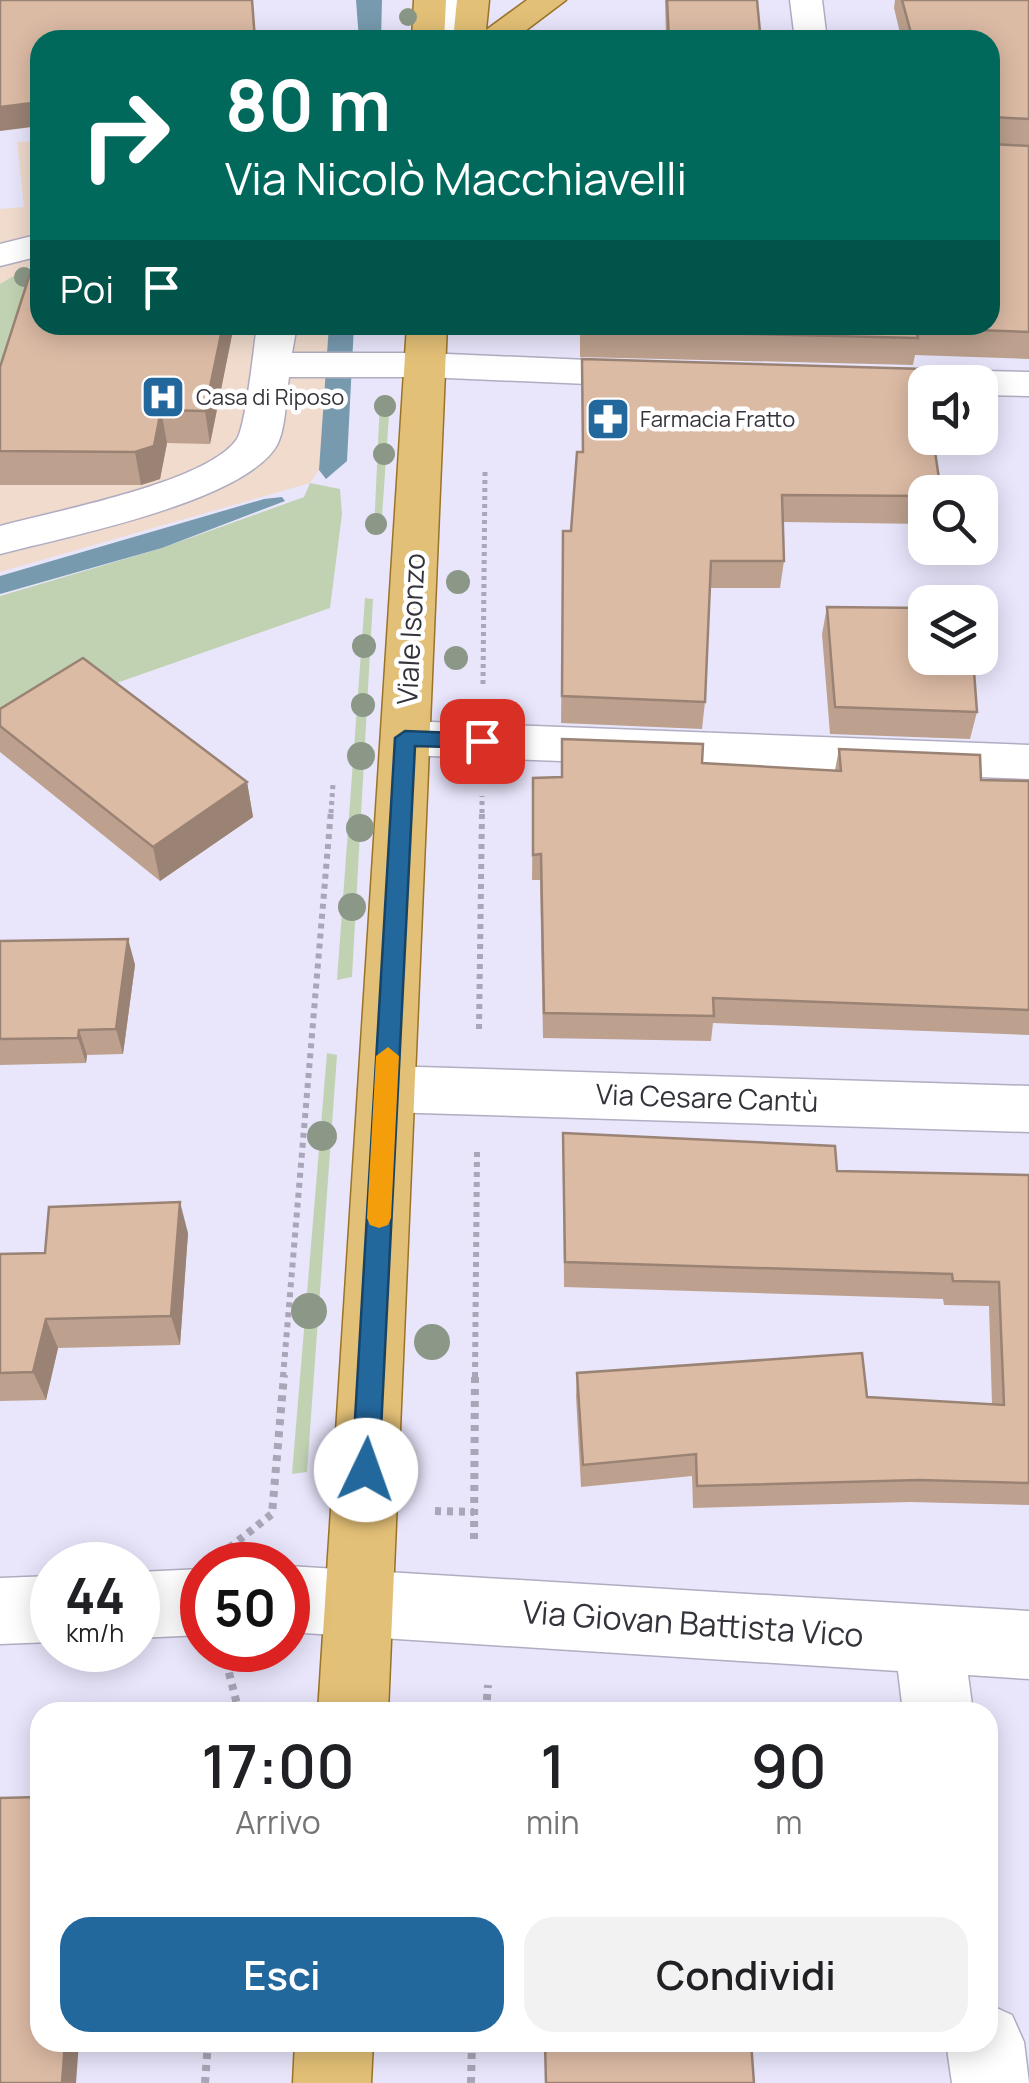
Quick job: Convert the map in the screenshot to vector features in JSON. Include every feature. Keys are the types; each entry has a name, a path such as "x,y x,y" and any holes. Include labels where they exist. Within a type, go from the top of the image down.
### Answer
{"main road":[{"path":"428,30 430,0"},
{"path":"470,30 473,0"},
{"path":"506,30 550,0"},
{"name":"Viale Isonzo","path":"353,1702 426,345"},
{"path":"332,2083 334,2052"}],"street":[{"path":"449,30 451,0"},
{"path":"806,0 810,30"},
{"path":"0,255 30,247"},
{"path":"0,540 165,495 221,474 258,442 274,345 338,365 426,345 486,369 703,376"},
{"path":"819,379 908,381"},
{"path":"998,383 1029,384"},
{"path":"405,738 1029,762"},
{"name":"Via Cesare Cantù","path":"386,1089 1029,1109"},
{"name":"Via Giovan Battista Vico","path":"310,1601 1029,1645"},
{"path":"0,1611 30,1609"},
{"path":"928,1638 937,1702"},
{"path":"986,2052 991,2083"}],"path":[{"path":"486,369 474,1544 487,1612 486,1702"},
{"path":"236,1542 272,1514 334,775"},
{"path":"229,1672 236,1702"},
{"path":"204,2083 207,2052"},
{"path":"472,2052 472,2083"}],"shaded area":[{"name":"Casa di Riposo","path":"30,141 30,335 332,335 319,470 310,483 0,572 0,209 24,207 17,142"}],"green space":[{"path":"30,271 30,299 0,392 0,284"},
{"path":"380,400 390,400 381,531 374,531"},
{"path":"310,483 340,489 342,514 330,608 0,724 0,596 162,548 304,497"},
{"path":"365,598 373,599 352,977 337,980"},
{"path":"327,1053 337,1055 307,1472 292,1474"}],"water":[{"path":"356,0 382,0 381,30 358,30"},
{"path":"328,335 353,335 347,461 326,479 319,470"},
{"path":"282,497 285,501 162,548 0,594 0,576"}],"building":[{"path":"0,0 252,0 254,30 30,30 30,103 0,107"},
{"path":"667,0 757,0 760,30 668,30"},
{"path":"902,0 1029,0 1029,119 1000,117 1000,30 910,30"},
{"path":"1000,144 1029,146 1029,332 1000,331"},
{"path":"30,274 30,335 221,335 205,411 161,410 154,446 135,452 0,451 0,367"},
{"path":"792,335 917,335 918,338"},
{"path":"582,359 908,369 908,455 936,455 938,475 908,475 908,496 782,495 784,561 711,561 705,702 562,696 563,531 571,531 577,452 583,452"},
{"path":"827,607 908,608 908,675 974,675 977,712 835,707"},
{"path":"83,658 247,782 153,847 0,726 0,709"},
{"path":"562,739 703,744 702,763 841,771 839,749 980,755 981,780 1029,781 1029,1010 713,998 714,1016 544,1013 541,854 533,855 533,778 562,777"},
{"path":"128,939 116,1029 79,1030 78,1038 0,1039 0,941"},
{"path":"563,1133 835,1146 837,1171 1029,1175 1029,1483 919,1480 697,1486 696,1454 583,1465 577,1373 862,1353 867,1397 1004,1405 999,1282 953,1281 952,1274 565,1262"},
{"path":"180,1202 171,1316 46,1319 33,1372 0,1373 0,1254 45,1253 49,1207"},
{"path":"30,1797 30,2052 64,2052 62,2083 0,2083 0,1798"},
{"path":"545,2052 752,2052 754,2083 546,2083"}],"slow traffic":[{"path":"379,1218 388,1056"}],"place":[{"name":"Casa di Riposo","path":"163,397"},
{"name":"Farmacia Fratto","path":"608,419"}],"route":[{"path":"366,1470 405,738 482,741"}]}
